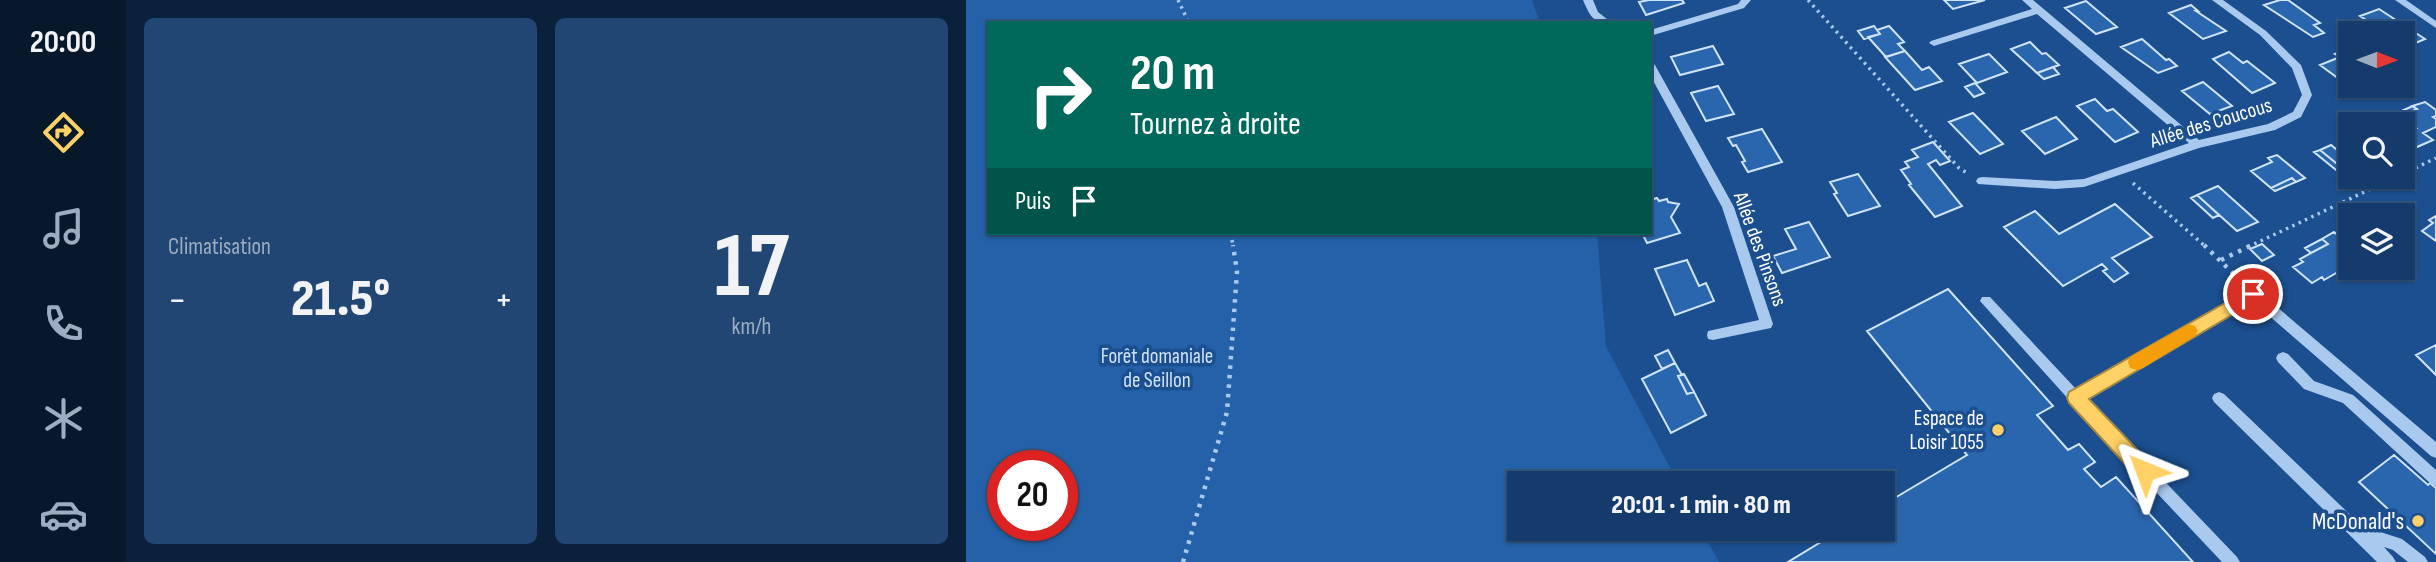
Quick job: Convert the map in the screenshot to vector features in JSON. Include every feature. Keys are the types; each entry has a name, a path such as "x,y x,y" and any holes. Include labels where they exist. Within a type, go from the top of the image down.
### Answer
{"street":[{"path":"1588,0 1594,14 1604,21"},
{"path":"1652,32 1741,6 1746,0"},
{"path":"2027,0 2197,144"},
{"name":"Allée des Coucous","path":"1982,181 2055,185 2084,183 2197,144 2270,127 2297,114 2307,95 2297,67 2263,33 2217,0"},
{"path":"2400,0 2436,25"},
{"path":"1934,43 2039,10"},
{"name":"Allée des Pinsons","path":"1652,69 1728,207 1767,324 1713,335"},
{"path":"2076,398 2253,294 2436,451"},
{"path":"1986,300 2232,562"},
{"path":"2283,358 2309,385 2348,399 2436,479"},
{"path":"2219,398 2388,562"},
{"path":"2359,531 2397,544 2420,562"}],"path":[{"path":"1178,0 1188,21"},
{"path":"1808,0 1959,168 1982,181"},
{"path":"2415,168 2436,158"},
{"path":"2121,172 2221,260 2253,294"},
{"path":"2221,260 2371,189"},
{"path":"1183,562 1227,412 1237,272 1231,235"}],"green space":[{"name":"Forêt domaniale de Seillon","path":"966,0 1532,0 1539,21 987,21 987,235 1597,235 1606,346 1672,471 1507,471 1507,541 1708,541 1719,562 966,562"}],"building":[{"path":"1682,0 1684,3 1646,15 1639,2"},
{"path":"1944,0 1985,0 1953,9"},
{"path":"2288,0 2320,23 2314,25 2324,33 2313,37 2264,5"},
{"path":"2086,1 2117,27 2096,34 2065,8"},
{"path":"2191,5 2226,31 2203,39 2169,13"},
{"path":"2379,9 2397,21 2368,21 2360,16"},
{"path":"1874,26 1880,34 1864,39 1858,31"},
{"path":"1889,26 1904,42 1898,44 1905,51 1886,57 1868,37 1880,34 1877,30"},
{"path":"2415,32 2425,39 2415,43"},
{"path":"2142,39 2177,66 2158,73 2121,47"},
{"path":"2030,42 2059,65 2037,73 2011,49"},
{"path":"1713,46 1723,64 1680,75 1671,57"},
{"path":"1905,51 1922,70 1929,67 1942,81 1915,90 1885,57"},
{"path":"2229,52 2243,63 2247,61 2275,83 2252,93 2213,59"},
{"path":"1989,54 2007,72 1977,83 1959,64"},
{"path":"2338,58 2338,78 2320,65"},
{"path":"2053,67 2059,74 2044,79 2037,73"},
{"path":"2203,82 2232,106 2210,114 2182,91"},
{"path":"1975,83 1984,93 1974,97 1965,87"},
{"path":"1718,86 1734,114 1706,121 1691,93"},
{"path":"2095,99 2107,111 2113,109 2138,132 2115,142 2077,106"},
{"path":"2425,102 2436,110 2436,116 2433,117 2436,119 2436,127 2423,133 2433,140 2417,147 2415,112 2410,112 2417,109 2412,106"},
{"path":"2413,106 2417,109 2410,112 2399,112"},
{"path":"1973,113 2003,144 1980,154 1949,122"},
{"path":"2056,117 2077,139 2045,154 2022,131"},
{"path":"1762,129 1782,162 1748,172 1736,145 1733,146 1728,138"},
{"path":"1933,142 1950,161 1940,165 1936,160 1928,164 1962,206 1935,217 1909,185 1911,184 1901,170 1909,167 1905,162 1918,157 1912,150"},
{"path":"2331,145 2338,148 2338,165 2320,150"},
{"path":"2320,150 2338,165 2338,172 2314,152"},
{"path":"2277,155 2305,178 2296,182 2292,178 2271,188 2251,171 2272,162 2268,158"},
{"path":"1858,174 1880,206 1848,216 1830,182"},
{"path":"2292,178 2296,182 2275,191 2271,188"},
{"path":"2218,186 2258,222 2237,231 2197,195"},
{"path":"2197,195 2219,215 2213,218 2191,198"},
{"path":"1652,199 1667,199 1668,202 1679,204 1671,217 1680,233 1647,243 1643,235 1652,235"},
{"path":"2115,204 2152,237 2112,258 2128,273 2114,282 2103,271 2107,269 2102,264 2063,286 2004,227 2035,211 2059,234"},
{"path":"2436,216 2436,241 2422,231 2433,223 2429,220"},
{"path":"1809,222 1830,257 1782,273 1773,256 1796,249 1785,229"},
{"path":"2334,232 2338,235 2338,272 2312,283 2293,267 2303,262 2300,259 2328,244 2322,239"},
{"path":"2322,239 2328,244 2311,253 2305,248"},
{"path":"2262,244 2274,255 2262,261 2250,249"},
{"path":"1687,260 1699,286 1706,283 1714,301 1675,315 1655,269"},
{"name":"Espace de Loisir 1055","path":"1948,289 2053,406 2037,415 2068,450 2079,444 2095,462 2084,469 2101,487 2116,477 2193,562 1788,562 1823,541 1895,541 1895,498 1967,455 1867,331"},
{"path":"2436,345 2436,375 2416,355"},
{"path":"1668,350 1675,363 1662,369 1655,356"},
{"path":"1675,363 1682,375 1678,376 1687,394 1694,392 1706,415 1671,433 1642,379"},
{"path":"1684,374 1694,392 1687,394 1678,376"},
{"name":"McDonald's","path":"2394,455 2428,485 2430,483 2436,488 2436,554 2359,482"}],"slow traffic":[{"path":"2137,362 2189,331"}],"place":[{"name":"Espace de Loisir 1055","path":"1998,430"},
{"name":"McDonald's","path":"2418,521"}],"route":[{"path":"2145,471 2076,398 2253,294"}]}
